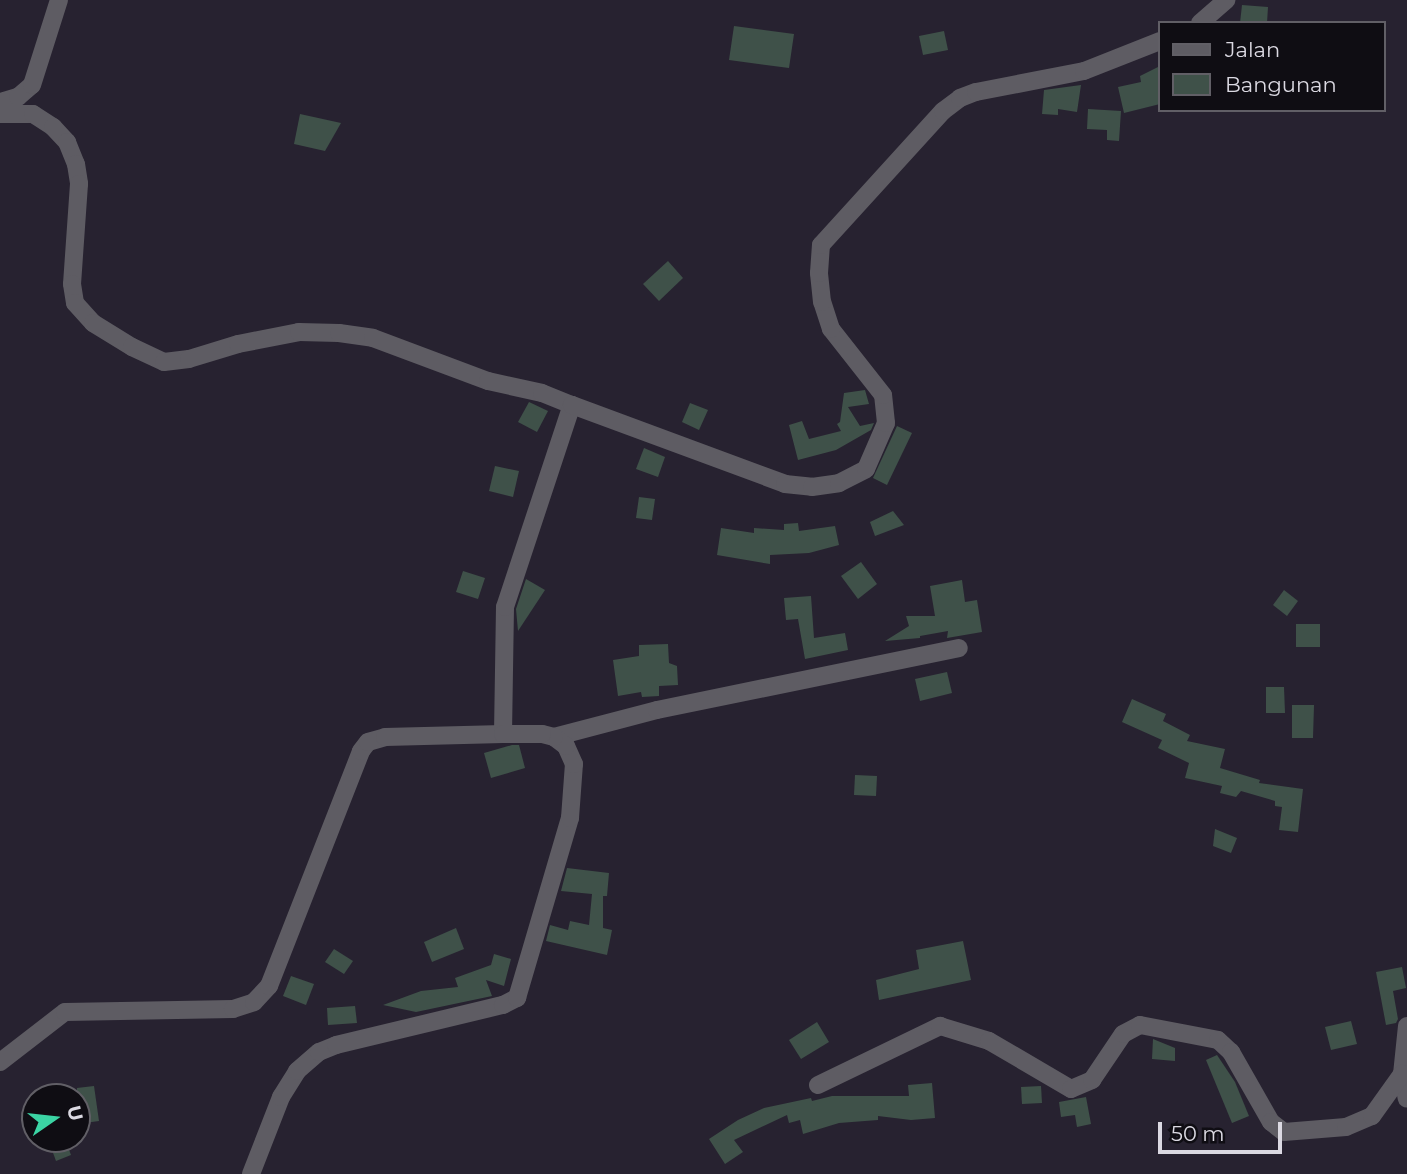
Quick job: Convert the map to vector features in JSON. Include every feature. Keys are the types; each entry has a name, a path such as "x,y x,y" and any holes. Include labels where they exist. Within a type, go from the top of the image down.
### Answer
{"street":[{"path":"0,102 18,97 32,85 59,0"},
{"path":"1202,21 1226,0"},
{"path":"0,114 33,114 53,127 67,142 76,164 79,184 72,284 75,303 93,323 132,347 164,362 188,359 237,344 299,332 339,333 373,338 488,381 542,393 785,484 812,487 839,483 866,469 886,423 883,395 831,329 822,302 819,273 821,245 943,111 960,99 976,92 1084,71 1158,42"},
{"path":"503,734 505,607 572,405"},
{"path":"554,737 657,710 958,648"},
{"path":"0,1062 65,1012 233,1009 254,1002 269,986 361,751 368,743 386,737 503,734 542,734 554,737 566,746 574,764 570,818 517,998 503,1005 336,1045 319,1052 297,1071 281,1097 251,1174"},
{"path":"818,1085 940,1026 989,1041 1071,1089 1092,1080 1123,1034 1140,1025 1152,1025 1218,1040 1231,1052 1271,1122 1284,1132 1346,1127 1372,1116 1402,1074"},
{"path":"1407,1026 1402,1074 1407,1099"}],"building":[{"path":"1242,5 1268,7 1267,21 1240,21"},
{"path":"734,26 794,34 789,68 729,60"},
{"path":"944,31 948,50 923,55 919,36"},
{"path":"1158,67 1158,104 1124,113 1118,87 1141,82 1140,76"},
{"path":"1081,85 1077,112 1058,109 1058,115 1042,114 1044,90"},
{"path":"1088,109 1121,111 1119,141 1107,140 1107,130 1087,129"},
{"path":"300,114 341,123 325,151 294,144"},
{"path":"668,261 683,278 659,301 643,284"},
{"path":"865,390 869,404 848,407 860,426 874,423 871,430 836,450 798,460 789,425 802,421 809,439 841,431 837,424 840,422 844,393"},
{"path":"529,402 548,411 537,432 518,422"},
{"path":"690,403 708,410 699,430 682,422"},
{"path":"897,426 912,433 887,485 873,478"},
{"path":"644,448 665,457 658,477 636,469"},
{"path":"495,466 519,471 513,497 489,491"},
{"path":"639,497 655,499 652,520 636,518"},
{"path":"893,511 904,525 875,536 870,522"},
{"path":"798,523 799,531 835,526 839,545 809,553 770,555 770,564 717,555 721,528 754,533 754,528 784,530 784,524"},
{"path":"861,562 877,584 858,599 841,576"},
{"path":"463,571 485,578 478,599 456,592"},
{"path":"526,579 545,590 518,631 516,609"},
{"path":"962,580 965,602 977,600 982,632 947,638 948,631 920,638 885,641 909,626 906,616 935,616 930,586"},
{"path":"1284,590 1298,601 1287,616 1273,605"},
{"path":"811,596 814,638 845,633 848,650 805,659 798,619 786,620 784,598"},
{"path":"1296,624 1320,624 1320,647 1296,647"},
{"path":"668,644 669,663 677,666 678,685 659,686 659,696 642,697 641,692 618,696 613,660 639,656 639,645"},
{"path":"947,672 952,693 920,701 915,679"},
{"path":"1266,687 1284,687 1285,713 1266,713"},
{"path":"1132,699 1166,714 1163,721 1190,735 1187,741 1225,749 1220,768 1260,780 1259,783 1303,789 1298,832 1279,830 1282,807 1275,806 1275,801 1241,791 1236,797 1220,793 1222,786 1185,778 1189,763 1158,748 1162,740 1122,722"},
{"path":"1292,705 1314,705 1313,738 1292,738"},
{"path":"519,745 525,768 491,778 484,753"},
{"path":"855,775 877,776 876,796 854,795"},
{"path":"1215,829 1237,838 1231,853 1213,846"},
{"path":"567,868 609,873 607,896 603,896 603,928 612,930 607,955 546,941 550,925 568,930 570,921 589,925 592,894 561,891"},
{"path":"456,928 464,949 432,962 424,942"},
{"path":"963,941 971,980 879,1000 876,980 919,969 916,950"},
{"path":"334,949 353,961 344,974 325,962"},
{"path":"494,954 511,959 504,986 486,980 492,996 416,1012 383,1005 421,991 458,987 455,978 491,965"},
{"path":"1402,967 1406,988 1393,991 1398,1019 1396,1023 1386,1025 1376,972"},
{"path":"291,976 314,984 306,1005 283,996"},
{"path":"355,1006 357,1023 328,1025 327,1008"},
{"path":"1351,1021 1357,1044 1331,1050 1325,1027"},
{"path":"817,1022 829,1042 801,1059 789,1040"},
{"path":"1153,1039 1175,1048 1175,1061 1152,1059"},
{"path":"1217,1055 1235,1082 1249,1116 1232,1123 1206,1060"},
{"path":"932,1083 935,1118 911,1120 878,1116 878,1120 839,1123 803,1134 800,1120 789,1123 787,1115 734,1140 743,1152 725,1164 709,1139 738,1120 764,1108 832,1096 909,1096 908,1085"},
{"path":"91,1086 94,1086 99,1121 91,1122"},
{"path":"1041,1086 1042,1103 1022,1104 1021,1087"},
{"path":"1086,1097 1091,1124 1077,1127 1075,1115 1061,1117 1059,1102"},
{"path":"53,1153 70,1153 71,1155 56,1161"}]}
